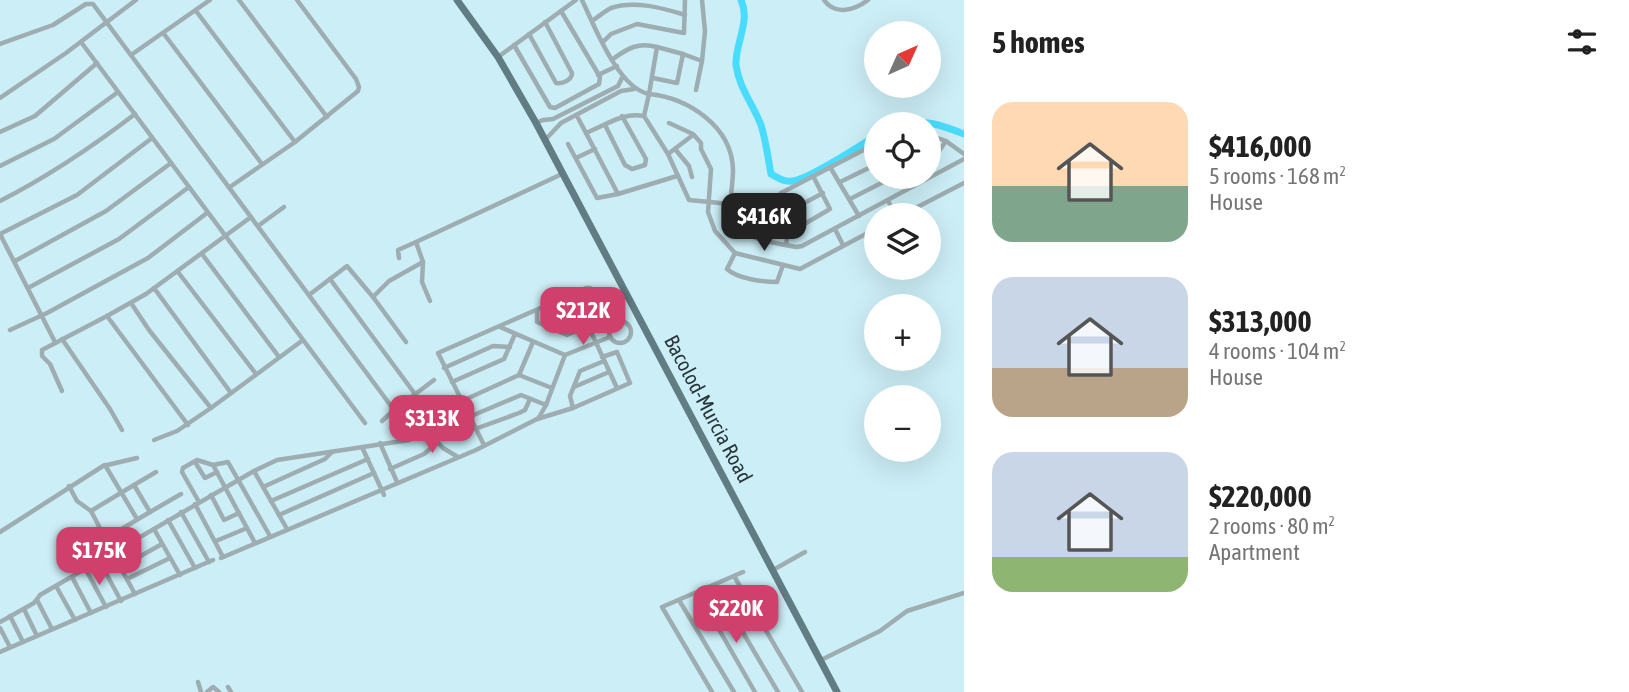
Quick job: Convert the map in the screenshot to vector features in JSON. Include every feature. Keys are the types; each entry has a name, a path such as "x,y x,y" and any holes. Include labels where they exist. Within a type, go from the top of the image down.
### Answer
{"main road":[{"name":"Bacolod-Murcia Road","path":"457,0 498,57 536,123 837,692"}],"street":[{"path":"0,98 136,0"},
{"path":"131,55 210,0"},
{"path":"239,0 327,117"},
{"path":"230,187 295,142 358,91 359,87 349,69 297,0"},
{"path":"498,57 576,0"},
{"path":"582,0 617,66 634,89"},
{"path":"603,42 611,34 637,24 682,34 685,30 685,0"},
{"path":"696,90 705,31 702,0"},
{"path":"824,0 831,7 844,10 856,9 868,0"},
{"path":"0,44 53,25 89,2 230,187 394,410"},
{"path":"592,21 611,8 636,4 659,7 685,15"},
{"path":"196,11 295,142"},
{"path":"514,45 550,107 555,108 599,84 598,75 561,11"},
{"path":"529,34 556,83 565,82 572,73 545,22"},
{"path":"164,34 262,164"},
{"path":"81,42 365,423"},
{"path":"613,59 633,46 642,44 702,61"},
{"path":"657,47 644,116 668,154 691,201 730,204"},
{"path":"653,78 677,83 683,54"},
{"path":"0,132 35,116 97,64"},
{"path":"598,75 617,66"},
{"path":"545,140 559,125 619,89 623,75"},
{"path":"536,123 553,119 619,89 663,95 691,106 716,127 725,140 732,162 729,214 738,229 748,236 802,246 964,157 941,139"},
{"path":"0,166 54,139 118,92"},
{"path":"593,99 596,105"},
{"path":"566,113 569,119"},
{"path":"0,201 42,180 81,155 135,114"},
{"path":"577,116 618,194"},
{"path":"586,132 622,116 644,116"},
{"path":"605,125 625,165 632,169 645,165 646,159 622,116"},
{"path":"669,123 693,134 701,142 701,149 710,163 708,212 715,231 735,253 800,269 864,234"},
{"path":"668,154 693,134"},
{"path":"55,342 0,234 77,195 152,138"},
{"path":"941,148 946,141"},
{"path":"568,144 597,198 677,176"},
{"path":"576,158 595,149"},
{"path":"674,149 689,166 692,177"},
{"path":"767,240 775,198 864,150"},
{"path":"15,261 106,211 171,163"},
{"path":"830,167 859,216"},
{"path":"840,183 864,171"},
{"path":"399,258 398,250 563,173"},
{"path":"789,224 801,226 828,212 830,206 813,176"},
{"path":"925,203 964,183"},
{"path":"28,288 110,245 189,187"},
{"path":"850,200 871,189"},
{"path":"786,245 791,213 822,193"},
{"path":"258,226 284,207"},
{"path":"10,330 148,258 207,213"},
{"path":"62,391 41,353 47,346 131,303 178,272 251,217"},
{"path":"835,229 843,245"},
{"path":"416,242 423,262 420,277 430,301"},
{"path":"735,253 727,269 743,277 777,282 783,265"},
{"path":"202,254 279,357"},
{"path":"373,297 389,281 423,262"},
{"path":"309,295 349,267 406,342"},
{"path":"178,272 256,374"},
{"path":"330,279 415,394"},
{"path":"154,288 231,393"},
{"path":"484,444 438,355 440,351 589,288 602,316 600,320 567,335 537,322 537,311"},
{"path":"574,295 617,388"},
{"path":"131,303 211,408"},
{"path":"545,325 580,308"},
{"path":"107,316 187,425"},
{"path":"618,320 631,327 630,336 623,342 615,342 610,337 610,327 618,320"},
{"path":"631,327 642,322"},
{"path":"500,327 565,355 610,337"},
{"path":"452,382 505,359 514,334"},
{"path":"62,339 110,409 121,430"},
{"path":"154,440 187,425 303,340"},
{"path":"0,622 24,609 40,595 181,512 277,460 409,440 462,401 519,375 533,342"},
{"path":"444,368 493,345 510,347"},
{"path":"270,536 229,462 214,465 199,460 182,470 222,557 458,457 537,419 573,408 630,382 621,357 614,351 580,371 570,396 573,408"},
{"path":"537,419 546,405 565,355"},
{"path":"573,387 609,372"},
{"path":"519,375 552,388"},
{"path":"382,421 434,380"},
{"path":"469,417 521,395 546,405"},
{"path":"475,429 525,410 530,399"},
{"path":"426,430 437,443 458,457"},
{"path":"380,443 397,482"},
{"path":"390,469 424,454 437,443"},
{"path":"362,447 384,495"},
{"path":"263,487 325,459 332,452"},
{"path":"0,532 105,465 137,458"},
{"path":"298,458 300,471"},
{"path":"271,501 368,459"},
{"path":"195,462 205,478 217,472"},
{"path":"105,465 137,519"},
{"path":"214,465 255,542"},
{"path":"254,471 287,529"},
{"path":"91,511 156,472"},
{"path":"279,515 374,473"},
{"path":"134,485 150,512"},
{"path":"69,486 77,501 91,511 106,537 181,494"},
{"path":"211,495 224,520 239,513"},
{"path":"0,652 211,561 181,512"},
{"path":"168,520 195,568"},
{"path":"216,541 247,528"},
{"path":"154,529 180,575"},
{"path":"121,566 162,544"},
{"path":"773,570 805,552"},
{"path":"113,554 135,594"},
{"path":"127,579 170,558"},
{"path":"100,562 121,601"},
{"path":"86,570 106,607"},
{"path":"712,692 663,606 743,572"},
{"path":"734,576 803,692"},
{"path":"72,577 91,613"},
{"path":"715,585 778,692"},
{"path":"56,586 75,620"},
{"path":"698,593 755,692"},
{"path":"821,660 880,631 907,611 964,593"},
{"path":"37,600 52,629"},
{"path":"679,600 734,692"},
{"path":"24,609 37,636"},
{"path":"10,616 23,642"},
{"path":"0,628 10,647"},
{"path":"198,682 201,692"},
{"path":"207,692 213,687 219,692"}],"waterway":[{"path":"741,0 744,24 736,65 743,89 761,125 771,174 786,181 800,179 864,143"},
{"path":"941,126 964,134"}]}
